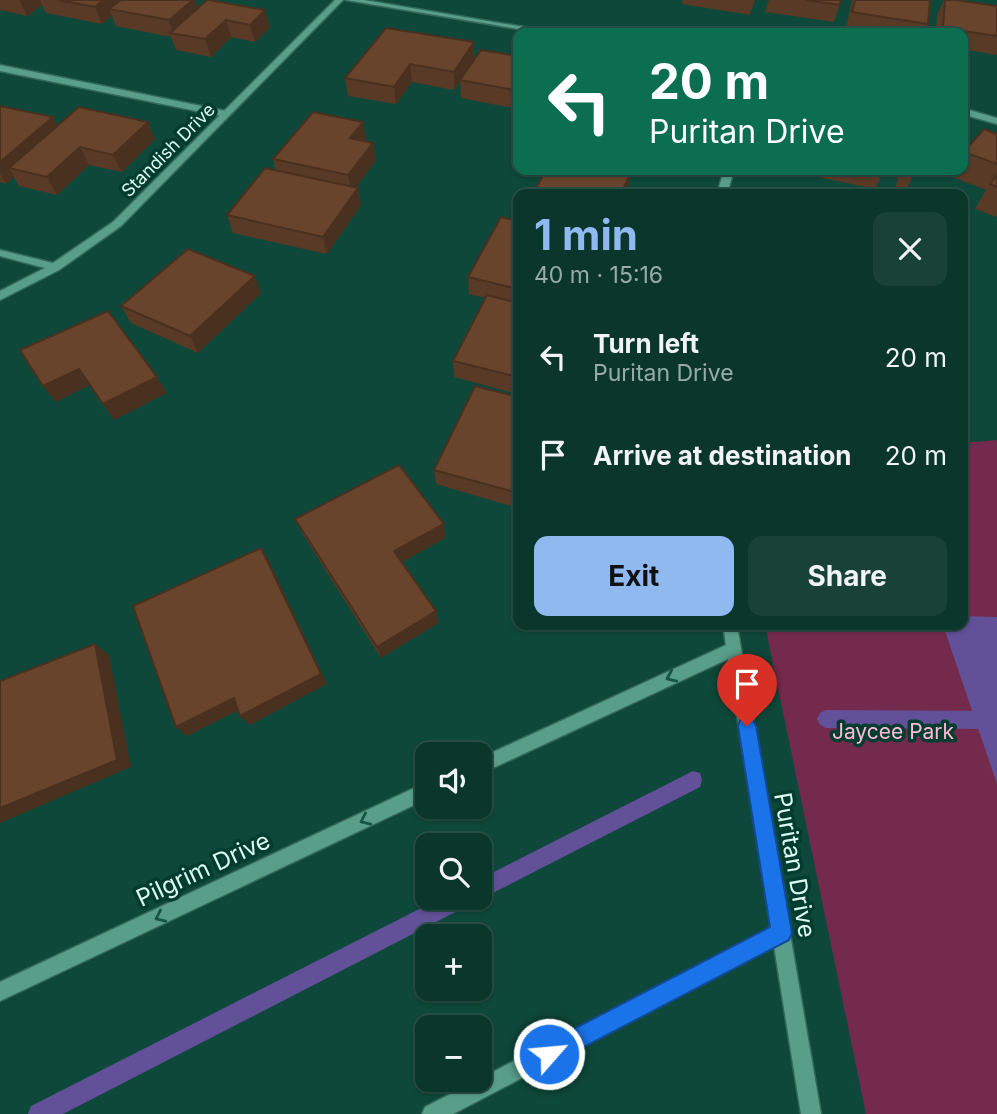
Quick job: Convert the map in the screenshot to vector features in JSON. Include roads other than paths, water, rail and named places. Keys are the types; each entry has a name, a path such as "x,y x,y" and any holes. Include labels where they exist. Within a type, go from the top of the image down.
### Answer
{"street":[{"name":"Standish Drive","path":"0,296 55,267 117,224 338,0"},
{"path":"350,0 524,28"},
{"path":"0,68 226,114"},
{"path":"968,113 997,121"},
{"path":"0,253 55,267"},
{"name":"Puritan Drive","path":"731,630 811,1114"},
{"path":"492,760 734,649"},
{"name":"Pilgrim Drive","path":"0,992 415,796"},
{"path":"432,1114 782,933"}],"waterway":[{"path":"826,719 997,720"},
{"path":"492,883 693,780"},
{"path":"39,1114 438,910"}],"park label":[{"name":"Jaycee Park","path":"893,731"}]}
